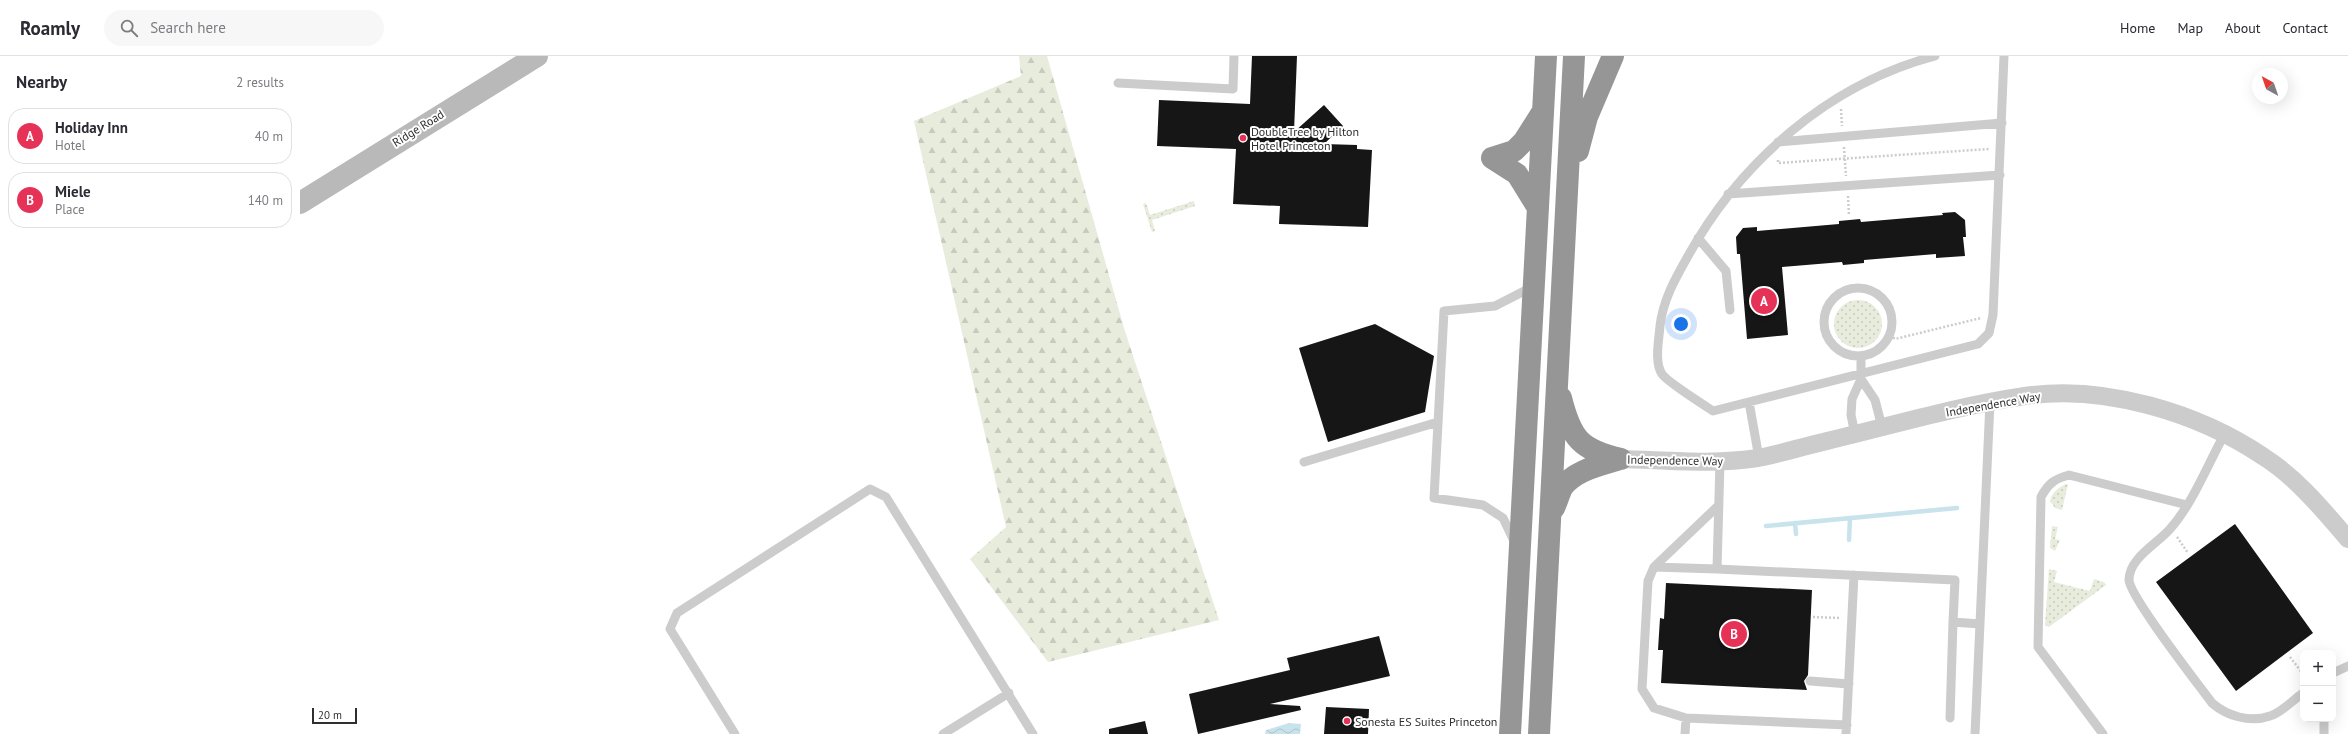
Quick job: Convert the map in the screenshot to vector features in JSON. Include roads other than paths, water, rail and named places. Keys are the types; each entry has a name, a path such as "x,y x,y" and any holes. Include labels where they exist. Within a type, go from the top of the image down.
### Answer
{"highway":[{"path":"1510,734 1546,56"},
{"path":"1539,734 1574,56"},
{"path":"1566,198 1587,117 1613,56"},
{"path":"1538,208 1517,174 1492,158 1514,151 1524,141 1543,110"},
{"path":"1557,380 1566,418 1577,438 1596,453 1621,459"},
{"path":"1550,517 1562,488 1572,478 1584,471 1621,459"}],"street":[{"name":"Ridge Road","path":"300,202 537,56"},
{"name":"Independence Way","path":"1621,459 1720,462 1759,458 1882,427 2027,395 2069,394 2121,398 2178,414 2224,435 2264,457 2304,490 2348,539"}],"lane":[{"path":"1118,83 1233,89 1234,56"},
{"path":"1934,56 1909,63 1840,96 1807,118 1778,142 1752,167 1728,194 1698,238 1670,288 1661,318 1658,346 1658,362 1662,374 1713,411 1861,376 1978,344 1989,333 1993,315 2004,56"},
{"path":"1778,142 2002,123"},
{"path":"1728,194 2000,175"},
{"path":"1698,238 1726,271 1730,310"},
{"path":"1520,553 1503,518 1483,505 1434,498 1444,311 1496,306 1534,286"},
{"path":"1862,288 1874,291 1884,299 1890,310 1893,323 1890,335 1883,346 1873,354 1861,357 1848,356 1837,350 1828,340 1824,329 1824,316 1829,304 1837,295 1849,289 1862,288"},
{"path":"1855,434 1851,415 1852,399 1861,376 1861,357"},
{"path":"1861,376 1875,400 1882,427"},
{"path":"1749,402 1759,458"},
{"path":"1975,734 1990,402"},
{"path":"1304,462 1438,422"},
{"path":"2224,435 2187,505 2170,529 2137,560 2130,575 2129,582 2147,614 2212,703 2222,712 2252,718 2270,716 2300,695"},
{"path":"1717,569 1720,462"},
{"path":"2104,734 2038,648 2040,497 2046,486 2056,479 2069,475 2187,505"},
{"path":"735,734 670,629 677,612 870,489 886,497 1009,693 1033,734"},
{"path":"1719,505 1654,566 1648,581 1642,689 1654,708 1686,718 1846,729 1854,575"},
{"path":"1654,566 1955,580 1950,718"},
{"path":"1953,622 1980,624"},
{"path":"2336,672 2348,666"},
{"path":"1810,681 1849,684"},
{"path":"943,734 1009,693"},
{"path":"1685,734 1686,718"},
{"path":"2324,722 2324,734"}],"water":[{"path":"1289,723 1301,724 1300,734 1265,734 1266,730"}],"waterway":[{"path":"1766,526 1957,508"},
{"path":"1849,540 1850,518"},
{"path":"1795,523 1796,534"}],"place":[{"name":"DoubleTree by Hilton Hotel Princeton","path":"1243,138"},
{"name":"Holiday Inn","path":"1764,301"},
{"name":"Miele","path":"1734,634"},
{"name":"Sonesta ES Suites Princeton","path":"1347,721"}]}
